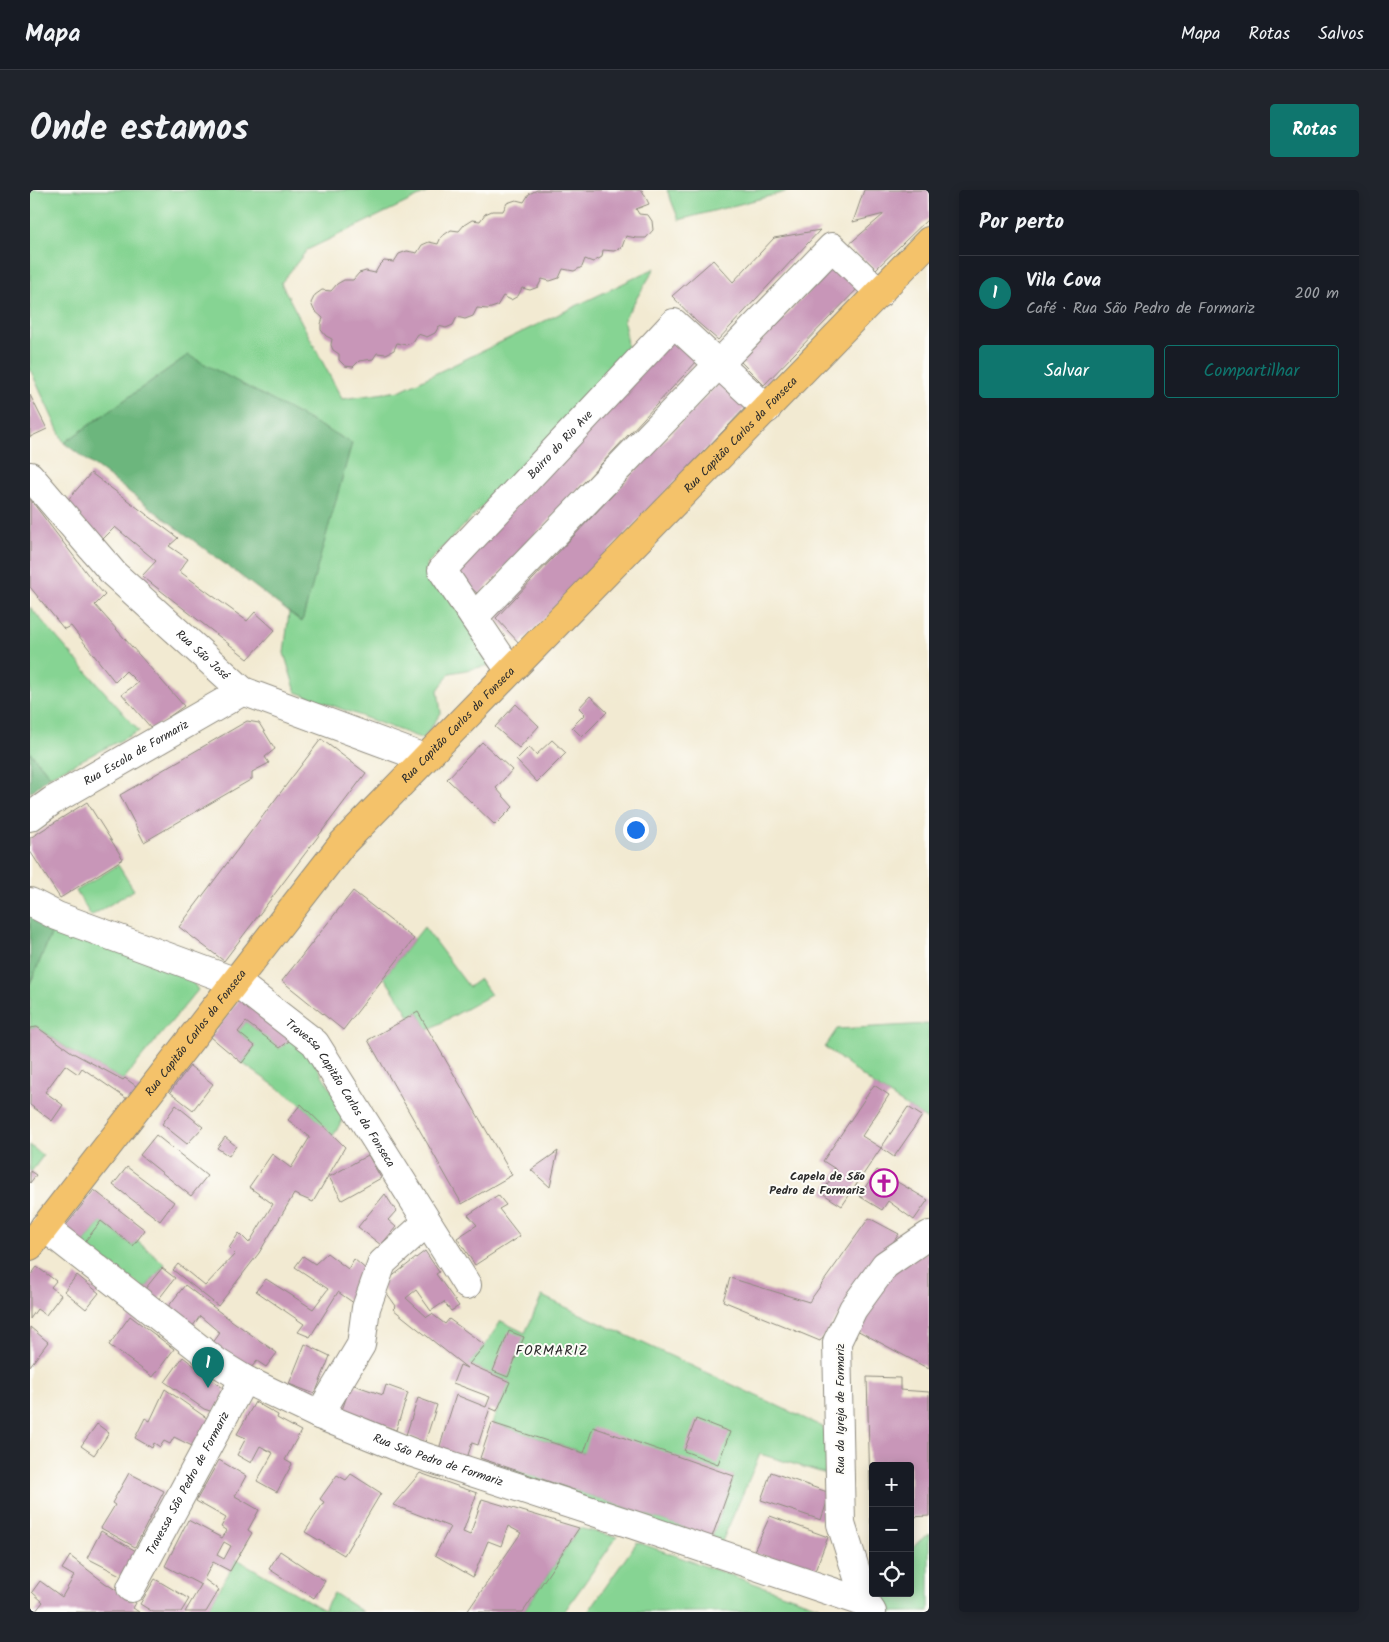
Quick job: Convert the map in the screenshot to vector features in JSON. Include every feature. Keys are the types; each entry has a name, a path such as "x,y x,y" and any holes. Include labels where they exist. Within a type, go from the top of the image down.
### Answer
{"main road":[{"name":"Rua Capitão Carlos da Fonseca","path":"37,1237 343,842 929,241"}],"street":[{"path":"474,617 832,247 880,293"},
{"name":"Bairro do Rio Ave","path":"510,671 442,570 674,323 767,409"},
{"name":"Rua São José","path":"30,476 114,574 243,691 424,758"},
{"name":"Rua Escola de Formariz","path":"30,817 52,801 243,691"},
{"path":"30,902 57,916 236,982"},
{"name":"Travessa Capitão Carlos da Fonseca","path":"236,982 315,1043 467,1285"},
{"path":"319,1415 361,1345 366,1308 382,1263 427,1222"},
{"name":"Rua da Igreja de Formariz","path":"869,1608 841,1524 837,1342 853,1309 886,1265 929,1235"},
{"name":"Rua São Pedro de Formariz","path":"37,1237 218,1363 244,1379 319,1415 413,1453 815,1586 869,1608"},
{"name":"Travessa São Pedro de Formariz","path":"131,1588 244,1379"},
{"path":"815,1586 833,1579 846,1570 852,1558"}],"green space":[{"path":"30,190 432,190 307,250 281,283 342,399 399,391 655,268 624,319 628,355 426,565 497,664 450,673 438,690 441,713 423,739 296,692 284,653 289,612 301,621 188,355 64,443 30,369"},
{"path":"667,190 793,190 679,220"},
{"path":"188,355 352,443 302,622 64,443"},
{"path":"30,607 139,731 50,776 30,752"},
{"path":"30,752 50,776 30,793"},
{"path":"118,865 134,890 91,916 76,891"},
{"path":"30,913 54,927 30,984"},
{"path":"54,927 188,975 198,990 123,1080 74,1053 37,1027 30,1028 30,984"},
{"path":"424,927 469,987 480,979 491,995 428,1030 418,1012 409,1017 384,977"},
{"path":"246,1022 280,1047 293,1038 311,1057 346,1114 333,1136 301,1104 242,1063 255,1046 238,1032"},
{"path":"929,1024 929,1121 874,1085 825,1047 837,1029"},
{"path":"30,1145 43,1156 31,1172 30,1170"},
{"path":"101,1221 133,1246 137,1241 165,1264 145,1289 83,1244"},
{"path":"542,1296 823,1427 830,1475 760,1454 720,1546 478,1465 480,1458 712,1537 734,1476 584,1453 492,1423 509,1382 469,1364 501,1321 525,1333"},
{"path":"579,1528 617,1537 564,1612 523,1612"},
{"path":"929,1534 929,1612 889,1612 881,1601 883,1597 914,1597 914,1547"},
{"path":"637,1542 818,1606 825,1612 588,1612"},
{"path":"237,1559 324,1610 334,1593 363,1612 206,1612"}],"building":[{"path":"537,190 642,190 649,204 636,209 639,214 648,215 652,221 653,230 646,238 626,236 622,247 614,251 603,250 602,257 593,262 585,259 582,267 574,271 563,269 559,278 550,281 542,279 538,287 530,290 522,288 518,296 511,300 503,296 497,306 488,309 477,308 473,316 465,319 457,317 453,325 446,328 439,326 435,333 427,337 418,334 413,342 406,345 397,343 394,350 386,354 377,353 373,359 359,361 353,367 345,366 339,360 339,354 333,350 331,345 332,339 321,330 323,318 314,310 311,303 315,295 322,290 331,291 344,280 353,280 359,273 366,271 375,273 384,261 394,262 399,254 407,251 417,253 422,245 429,242 438,244 441,237 451,230 459,231 472,220 480,221 485,214 492,211 503,211 507,203 516,200 524,202 529,194"},
{"path":"864,190 929,190 929,218 876,269 847,246 884,214 853,222"},
{"path":"820,230 718,340 672,296 713,260 733,282 774,238"},
{"path":"837,263 860,286 764,385 741,362"},
{"path":"673,339 698,360 479,595 454,572"},
{"path":"720,382 748,405 520,644 496,618"},
{"path":"30,395 47,429 30,437"},
{"path":"91,473 178,538 169,546 188,559 179,571 247,621 255,612 275,630 248,659 142,576 156,561 115,527 101,541 66,502"},
{"path":"30,499 105,595 95,605 184,706 152,729 122,694 138,683 126,671 115,682 71,626 64,629 30,587"},
{"path":"590,696 607,712 582,737 572,727 585,714 579,708"},
{"path":"516,704 539,726 519,748 495,727"},
{"path":"247,721 259,723 275,749 265,757 269,763 252,772 252,779 144,842 120,795"},
{"path":"321,739 366,773 224,961 179,927"},
{"path":"552,740 566,753 537,782 516,760 529,747 536,755"},
{"path":"482,742 512,770 496,788 513,807 495,825 447,779"},
{"path":"87,802 123,859 60,898 30,851 30,838"},
{"path":"353,891 414,939 343,1030 282,981"},
{"path":"241,997 293,1038 280,1048 246,1022 238,1032 255,1046 242,1063 211,1037"},
{"path":"418,1012 512,1175 462,1204 368,1040"},
{"path":"37,1027 73,1053 123,1080 125,1078 143,1091 133,1103 82,1068 78,1074 65,1065 45,1092 63,1105 52,1121 30,1105 30,1028"},
{"path":"190,1066 213,1084 193,1110 170,1092"},
{"path":"874,1085 889,1095 862,1136 881,1148 842,1206 822,1193 837,1170 823,1161"},
{"path":"301,1104 345,1147 313,1202 294,1194 259,1253 218,1306 173,1270 178,1264 205,1286 235,1254 229,1248 239,1233 249,1243 273,1204 249,1187 272,1154 291,1168 310,1137 288,1120"},
{"path":"176,1105 203,1127 187,1144 162,1124"},
{"path":"908,1107 922,1116 894,1157 881,1148"},
{"path":"156,1135 207,1176 191,1196 140,1155"},
{"path":"225,1137 236,1146 229,1156 217,1148"},
{"path":"558,1151 550,1187 531,1170"},
{"path":"368,1155 381,1178 342,1200 329,1177"},
{"path":"127,1167 174,1202 160,1221 113,1185"},
{"name":"Capela de São Pedro de Formariz","path":"877,1170 928,1200 914,1220 888,1201 882,1210 859,1196"},
{"path":"30,1171 36,1175 30,1183"},
{"path":"94,1190 145,1230 133,1246 101,1221 83,1244 64,1228"},
{"path":"385,1194 396,1211 388,1220 396,1227 381,1245 358,1227"},
{"path":"498,1195 506,1205 499,1209 520,1236 475,1265 457,1238 477,1225 468,1215"},
{"path":"869,1218 899,1234 820,1341 723,1301 730,1278 809,1302"},
{"path":"425,1251 439,1272 436,1274 459,1306 451,1311 444,1302 431,1311 416,1290 406,1298 427,1317 432,1314 445,1324 449,1319 485,1345 469,1364 510,1382 497,1411 490,1408 478,1445 472,1443 467,1458 439,1449 456,1395 486,1407 490,1397 453,1383 460,1365 467,1368 393,1309 396,1306 381,1285"},
{"path":"929,1251 929,1369 853,1328 879,1278"},
{"path":"327,1253 348,1269 354,1259 368,1271 358,1306 338,1292 310,1337 298,1332 304,1324 256,1291 266,1279 313,1309 328,1289 295,1267 303,1256 315,1264"},
{"path":"37,1267 56,1281 51,1287 61,1295 46,1315 37,1309 30,1319 30,1276"},
{"path":"162,1268 175,1278 158,1300 145,1289"},
{"path":"77,1275 99,1293 86,1309 64,1291"},
{"path":"185,1285 277,1353 266,1367 257,1361 249,1370 212,1344 220,1333 200,1316 193,1326 168,1307"},
{"path":"130,1316 174,1349 153,1377 109,1345"},
{"path":"30,1327 48,1342 30,1366"},
{"path":"509,1331 524,1337 508,1377 493,1371"},
{"path":"305,1344 330,1356 315,1394 289,1384"},
{"path":"183,1357 223,1388 226,1394 213,1412 204,1409 165,1382"},
{"path":"867,1377 900,1378 900,1390 929,1392 929,1516 914,1517 914,1462 869,1462"},
{"path":"351,1384 383,1395 386,1385 408,1393 396,1430 342,1410"},
{"path":"165,1389 211,1421 196,1448 174,1437 170,1444 164,1441 160,1447 154,1443 152,1448 135,1438 145,1418 150,1421"},
{"path":"418,1398 437,1405 425,1442 406,1435"},
{"path":"255,1402 278,1415 277,1418 301,1431 285,1460 292,1464 277,1492 257,1481 273,1453 260,1446 251,1463 237,1455 246,1438 237,1434"},
{"path":"696,1419 730,1432 718,1464 684,1451"},
{"path":"492,1423 584,1453 593,1427 734,1476 712,1537 480,1458"},
{"path":"97,1424 109,1433 94,1455 81,1446"},
{"path":"219,1460 246,1476 235,1496 259,1510 248,1530 252,1533 230,1571 213,1562 204,1579 219,1590 206,1612 185,1612 201,1585 165,1566 188,1520 222,1538 227,1531 221,1527 226,1518 196,1501","holes":["224,1542 231,1546 224,1559 217,1555"]},
{"path":"771,1472 830,1493 821,1520 761,1500"},
{"path":"129,1473 164,1491 135,1547 101,1528 115,1505 112,1503"},
{"path":"420,1473 477,1493 463,1532 470,1535 482,1499 579,1528 523,1612 467,1612 521,1533 508,1526 501,1546 488,1541 473,1577 435,1555 450,1527 393,1505"},
{"path":"351,1474 381,1493 344,1555 305,1532 324,1502 320,1499 337,1475 346,1480"},
{"path":"770,1516 828,1537 815,1571 753,1553"},
{"path":"101,1531 136,1551 122,1576 87,1558"},
{"path":"280,1551 325,1581 314,1598 269,1569"},
{"path":"70,1556 105,1583 136,1603 133,1608 139,1612 35,1612 43,1602 32,1592 40,1581 62,1597 74,1576 62,1569"},
{"path":"155,1579 189,1599 181,1612 153,1612 140,1604"}],"place":[{"name":"Capela de São Pedro de Formariz","path":"884,1183"},
{"name":"Vila Cova","path":"208,1388"}],"district":[{"name":"FORMARIZ","path":"552,1351"}]}
